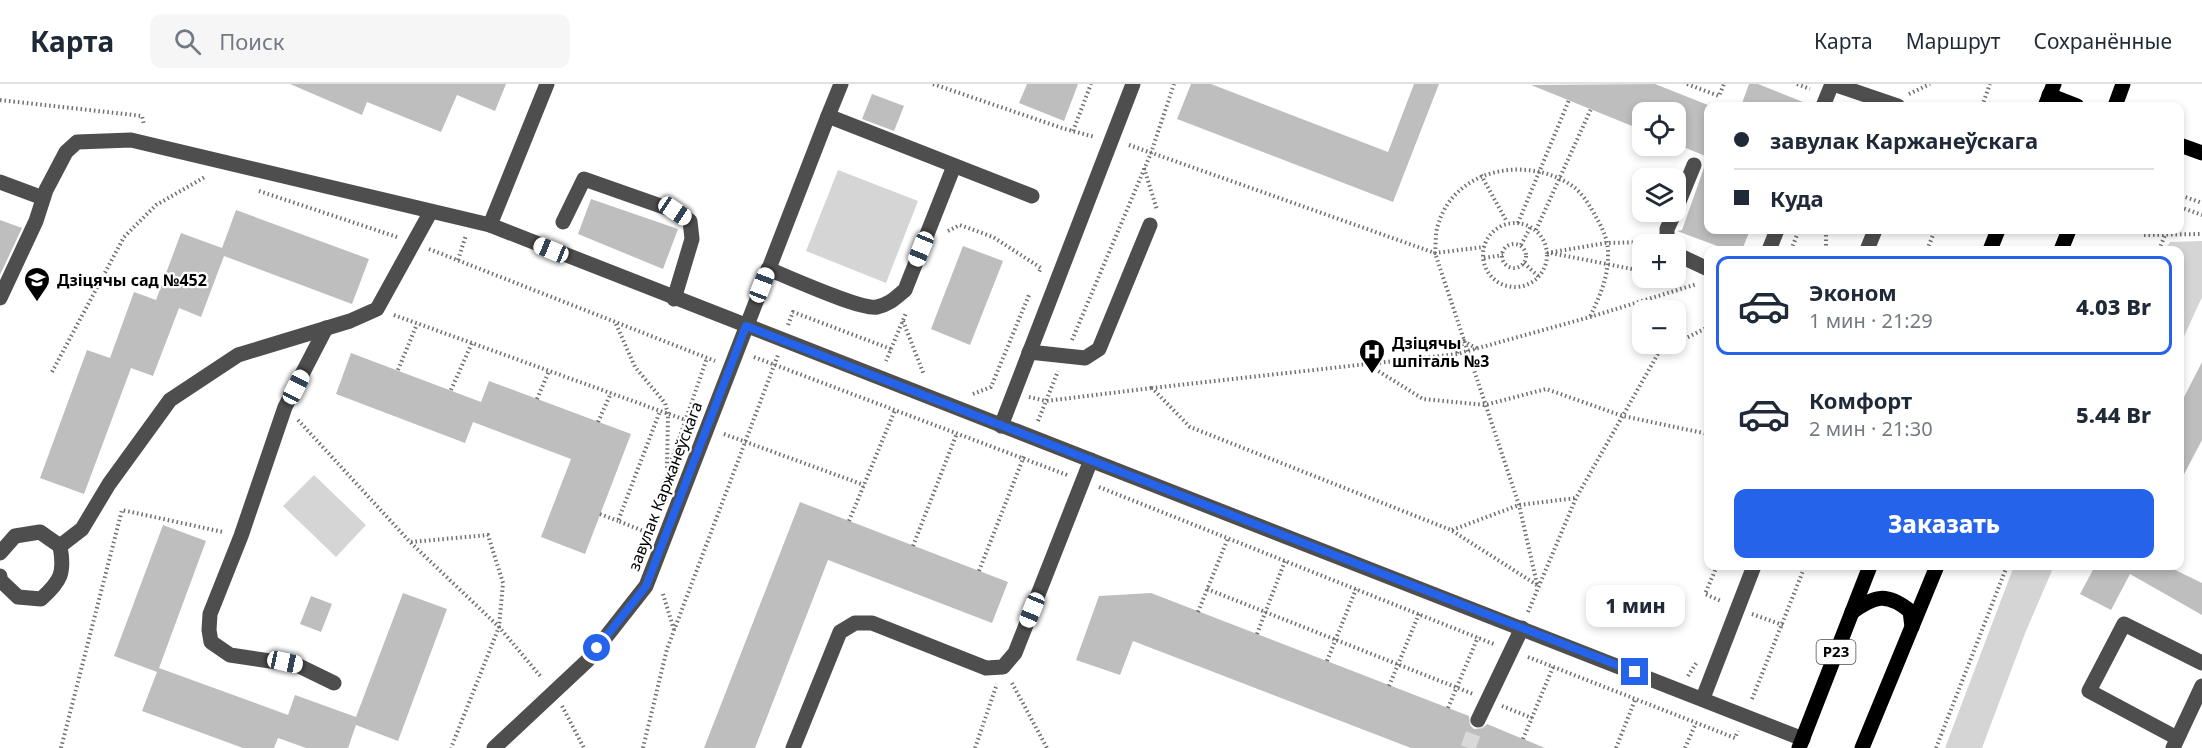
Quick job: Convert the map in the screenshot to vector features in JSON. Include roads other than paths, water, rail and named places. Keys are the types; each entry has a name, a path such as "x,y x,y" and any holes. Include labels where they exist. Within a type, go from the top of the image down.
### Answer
{"main road":[{"path":"2116,102 2123,84"},
{"path":"2049,95 2067,102"},
{"path":"2184,146 2202,153"},
{"name":"Р23","path":"1801,743 1868,570"},
{"path":"1862,748 1935,570"},
{"path":"1852,612 1871,599 1889,599 1910,611 1912,627"}],"street":[{"path":"490,225 547,84"},
{"name":"завулак Каржанеўскага","path":"494,748 587,661 646,586 729,367 841,84"},
{"path":"1001,426 1133,84"},
{"path":"1825,102 1832,84 1899,102"},
{"path":"828,116 1032,196"},
{"path":"0,298 36,221 43,198 66,152 77,142 131,140 430,213 490,225 674,299 1702,698 1801,743"},
{"path":"1686,184 1694,165"},
{"path":"768,269 875,308 889,303 905,290 954,166"},
{"path":"563,222 584,179 675,211 690,221 692,239 674,299"},
{"path":"0,182 43,198"},
{"path":"60,546 82,529 109,484 170,400 238,355 326,328 377,309 430,213"},
{"path":"1029,352 1085,358 1099,349 1155,221"},
{"path":"1686,258 1704,266"},
{"path":"326,328 285,407 241,536 210,614 209,630 211,642 230,655 297,665 334,683"},
{"path":"793,748 840,632 855,622 872,624 986,668 1003,667 1015,653 1091,460"},
{"path":"0,553 15,536 39,532 60,546 63,565 57,584 41,599 18,597 0,580 0,576"},
{"path":"1702,698 1752,570"},
{"path":"2202,663 2124,624 2088,691 2175,743 2202,686"},
{"path":"1478,720 1522,628"}],"tunnel":[{"path":"1468,748 1478,720"}],"place":[{"name":"Дзіцячы сад №452","path":"37,303"},
{"name":"Дзіцячы шпіталь №3","path":"1372,375"}]}
